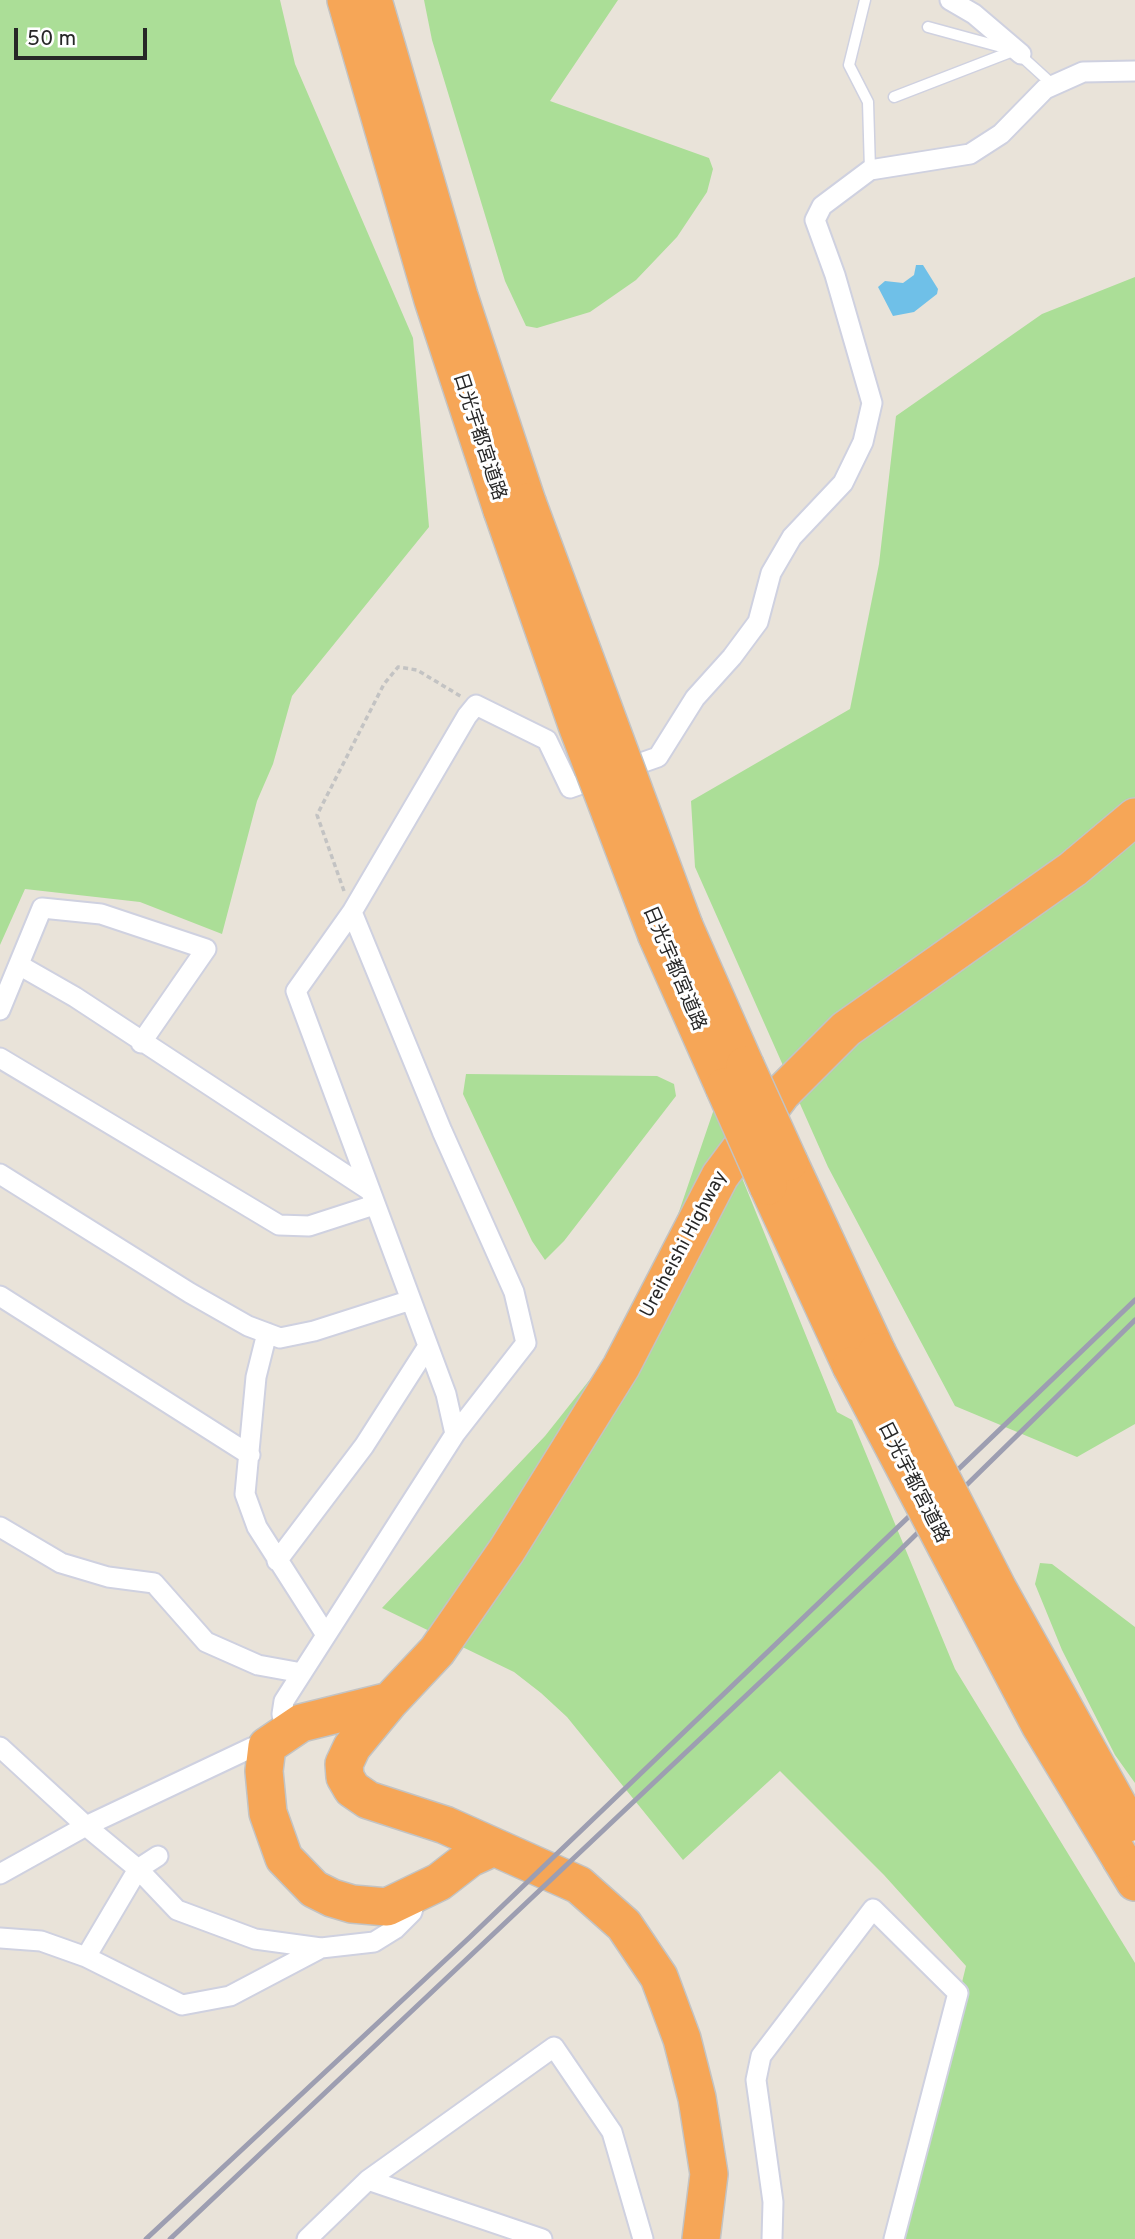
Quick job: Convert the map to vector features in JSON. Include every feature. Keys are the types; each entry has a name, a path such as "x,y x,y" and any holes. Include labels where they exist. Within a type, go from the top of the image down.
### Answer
{"highway":[{"name":"日光宇都宮道路","path":"346,0 433,300 514,506"},
{"name":"日光宇都宮道路","path":"373,0 460,296 514,506 578,728 864,1359 1040,1725 1130,1859"},
{"name":"Ureiheishi Highway","path":"701,2239 709,2174 685,2051 659,1977 624,1925 579,1885 445,1825 368,1800 352,1789 345,1777 344,1764 352,1747 437,1651 507,1550 621,1367 720,1176 782,1093 846,1029 1073,869 1135,817"},
{"path":"390,1701 336,1713 276,1738 264,1771 273,1835 284,1858 314,1889 352,1904 387,1907 418,1893 470,1858 494,1847"}],"street":[{"path":"950,0 974,14 1017,53"},
{"path":"455,1434 446,1394 296,991 352,912 476,705 547,740 570,788 658,757 695,698 732,657 758,622 771,573 792,537 843,483 863,442 872,403 835,275 815,220 822,206 870,170 970,154 1001,134 1045,89 1083,72 1135,71"},
{"path":"0,1010 42,908 101,914 206,949 141,1043"},
{"path":"0,1874 86,1826 276,1738 284,1701 455,1434 526,1343 514,1292 442,1131 352,912"},
{"path":"19,965 75,997 372,1198"},
{"path":"0,1058 279,1226 309,1226 372,1198"},
{"path":"0,1174 190,1293 248,1326 280,1338 314,1331 411,1300"},
{"path":"0,1296 250,1455"},
{"path":"267,1333 256,1377 245,1494 257,1527 326,1635"},
{"path":"277,1561 364,1446 428,1346"},
{"path":"0,1527 61,1563 108,1577 154,1583 206,1642 258,1665 302,1673"},
{"path":"0,1747 86,1826 138,1869 177,1910 255,1939 320,1948 374,1942 395,1929 412,1912 418,1893"},
{"path":"86,1957 138,1869 158,1856"},
{"path":"772,2239 773,2202 755,2080 761,2056 873,1909 958,1993 894,2239"},
{"path":"0,1938 41,1941 86,1957 135,1984 181,2004 230,1996 320,1948"},
{"path":"307,2239 368,2180 554,2047 612,2132 643,2239"},
{"path":"368,2180 541,2239"}],"lane":[{"path":"865,0 849,65 868,102 870,170"},
{"path":"928,27 1017,53 1053,85"},
{"path":"894,97 1017,53"}],"path":[{"path":"352,912 317,815 384,684 398,667 417,670 476,705"}],"green space":[{"path":"0,0 280,0 295,64 413,338 429,527 292,696 273,764 257,801 222,934 140,902 25,889 0,945"},
{"path":"424,0 618,0 550,101 709,158 713,169 707,192 677,237 636,280 590,312 537,328 526,326 505,281 432,40"},
{"path":"1135,277 1135,1424 1077,1457 955,1406 828,1167 695,867 691,801 850,709 879,564 896,416 1042,314"},
{"path":"466,1074 657,1076 674,1084 676,1096 564,1241 545,1260 532,1241 463,1094"},
{"path":"714,1109 837,1412 852,1420 955,1669 1135,1963 1135,2239 899,2239 966,1966 884,1875 780,1771 683,1860 567,1717 541,1693 514,1672 382,1608 545,1436 626,1334 637,1335"},
{"path":"1040,1563 1052,1564 1135,1627 1135,1783 1115,1755 1062,1650 1035,1584"}],"water":[{"path":"916,265 923,265 938,289 937,294 914,312 893,316 878,287 885,281 903,283 914,275"}],"railway":[{"path":"146,2239 470,1937 1135,1300"},
{"path":"170,2239 893,1557 1135,1320"}]}
